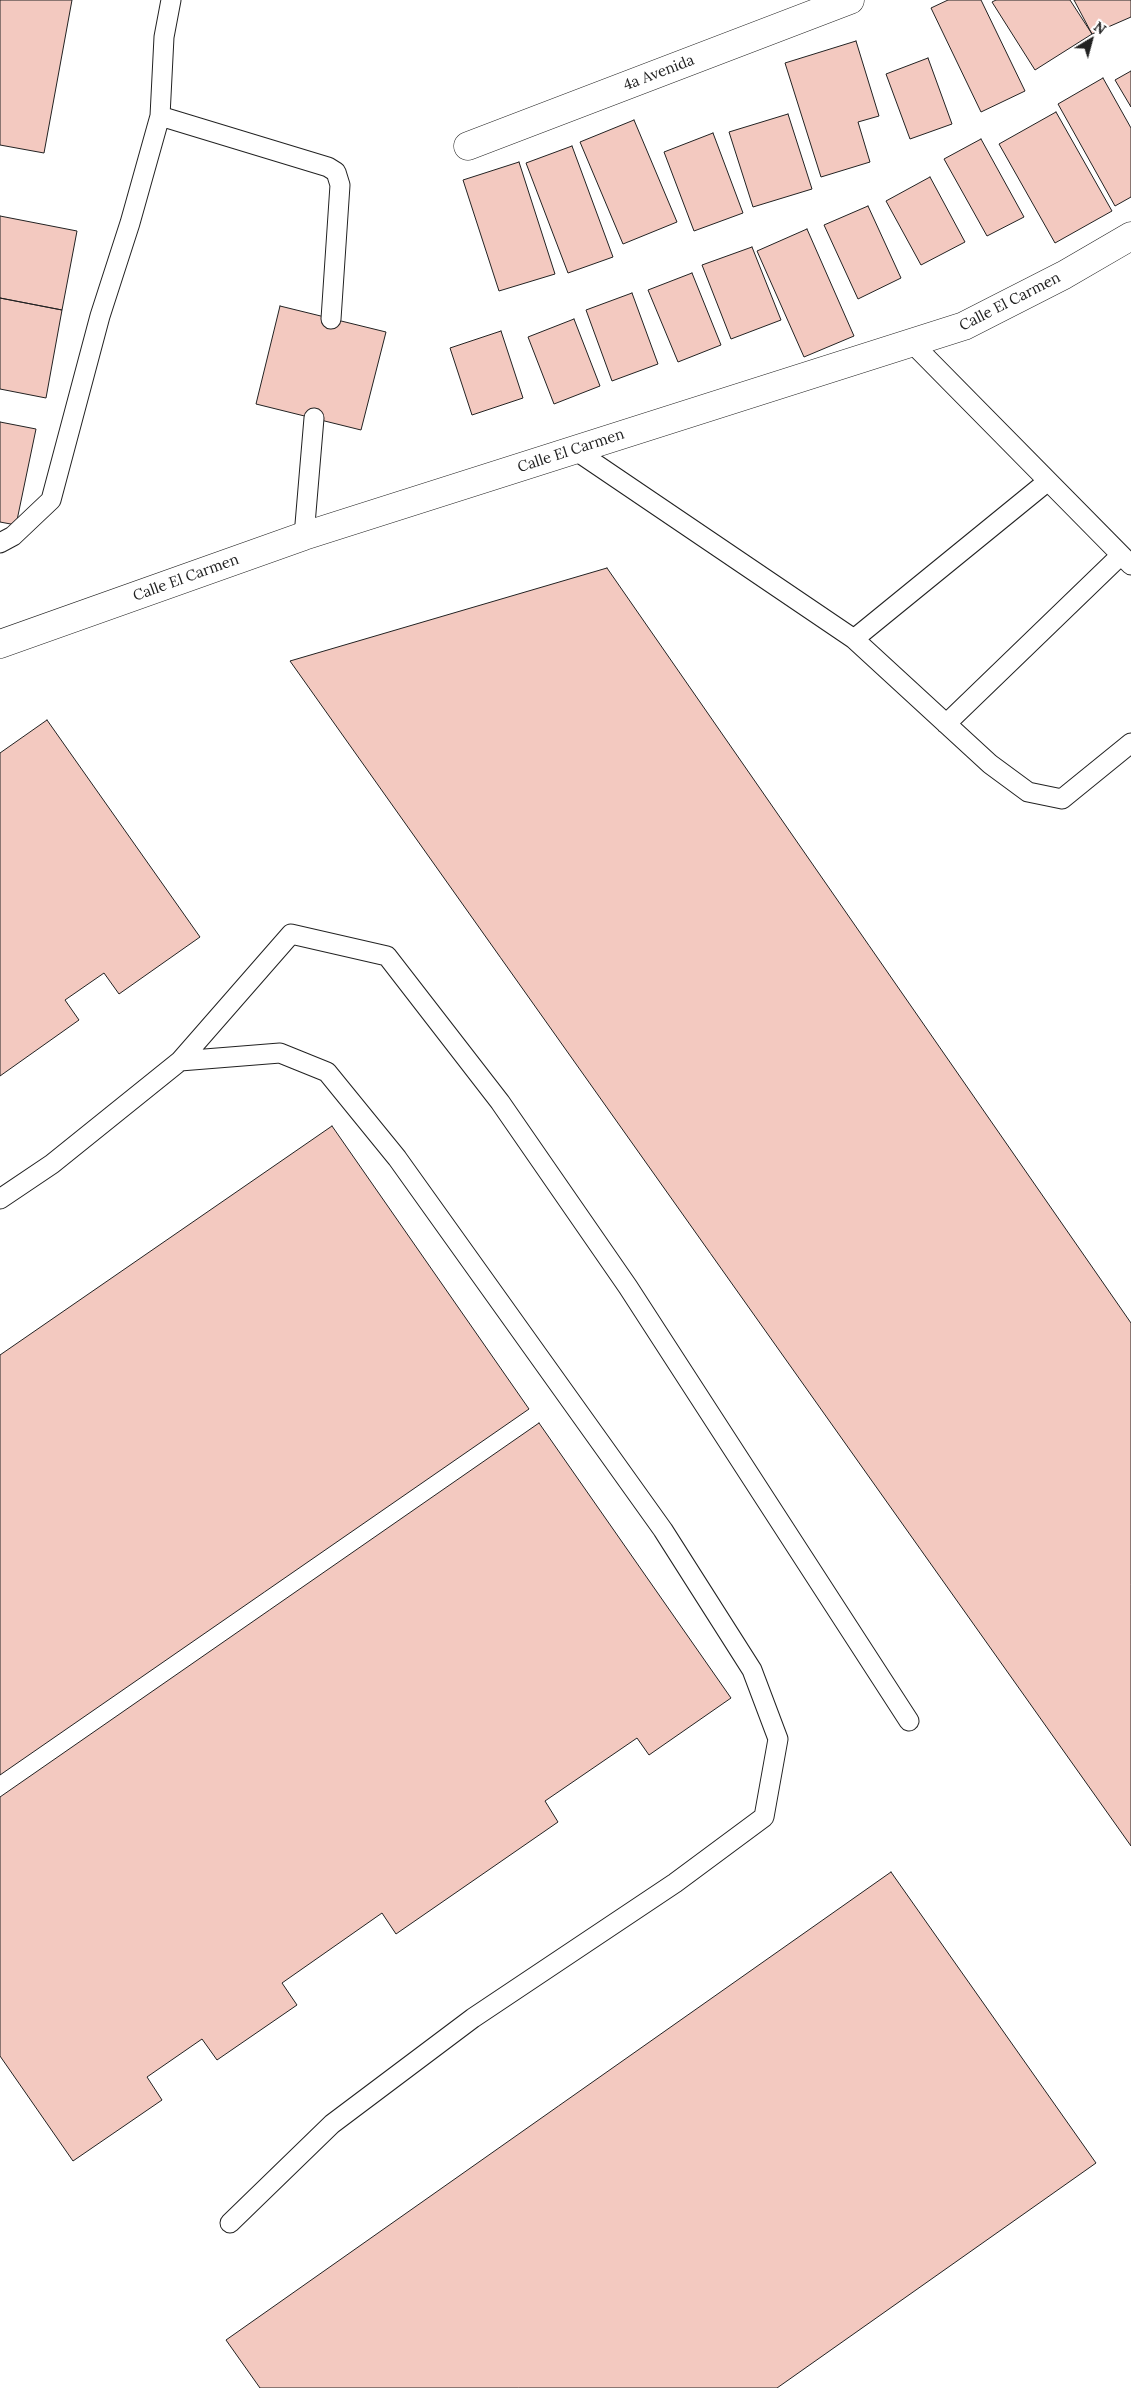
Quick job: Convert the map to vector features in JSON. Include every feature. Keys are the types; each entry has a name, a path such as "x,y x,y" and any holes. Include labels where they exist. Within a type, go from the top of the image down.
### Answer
{"street":[{"name":"4a Avenida","path":"468,146 850,0"},
{"name":"Calle El Carmen","path":"0,644 304,536 964,326 1064,275 1131,236"}],"lane":[{"path":"0,543 13,536 51,500 100,316 130,223 160,116 164,37 172,0"},
{"path":"160,116 328,167 336,172 340,185 331,319"},
{"path":"912,343 1126,560 946,724"},
{"path":"304,536 314,418"},
{"path":"575,450 854,639 990,764 1028,792 1062,799 1131,743"},
{"path":"854,639 1048,481"},
{"path":"0,1199 52,1164 180,1060 291,934 387,956 500,1102 628,1287 909,1721"},
{"path":"180,1060 280,1053 327,1072 397,1158 663,1530 752,1670 778,1739 764,1817 675,1883 473,2018 332,2124 230,2223"}],"building":[{"path":"0,0 72,0 44,153 0,145"},
{"path":"948,0 981,0 1025,91 981,112 931,8"},
{"path":"996,0 1070,0 1092,34 1035,70 992,2"},
{"path":"1074,0 1131,0 1131,17 1092,34"},
{"path":"856,41 879,116 858,122 870,162 821,177 785,63"},
{"path":"928,58 952,124 910,139 886,74"},
{"path":"1131,71 1131,107 1115,80"},
{"path":"1103,78 1131,128 1131,197 1115,206 1058,104"},
{"path":"1056,112 1112,211 1055,243 999,144"},
{"path":"788,114 812,189 753,207 729,132"},
{"path":"634,120 677,222 623,244 580,142"},
{"path":"713,133 743,213 694,231 664,152"},
{"path":"981,139 1024,217 987,236 944,159"},
{"path":"572,146 613,257 568,273 526,163"},
{"path":"519,162 555,274 499,291 463,180"},
{"path":"930,177 965,242 921,265 886,201"},
{"path":"868,206 901,278 858,299 824,225"},
{"path":"0,216 77,231 62,310 0,298"},
{"path":"807,229 854,336 804,357 757,251"},
{"path":"752,247 781,320 731,339 702,265"},
{"path":"692,273 721,345 678,362 648,290"},
{"path":"632,293 658,364 612,381 586,310"},
{"path":"0,298 62,310 46,398 0,389"},
{"path":"280,306 386,332 361,430 256,404"},
{"path":"574,319 600,386 554,404 528,337"},
{"path":"501,331 523,398 472,415 450,348"},
{"path":"0,422 36,429 16,525 0,522"},
{"path":"607,568 1131,1323 1131,1846 290,661"},
{"path":"47,720 200,937 119,994 104,973 65,1000 79,1020 0,1076 0,753"},
{"path":"332,1126 529,1409 0,1775 0,1355"},
{"path":"539,1423 731,1698 649,1755 637,1738 545,1801 558,1822 396,1934 382,1913 282,1983 297,2005 217,2060 202,2039 147,2077 162,2100 73,2161 0,2056 0,1797"},
{"path":"891,1872 1096,2163 777,2388 260,2388 226,2340"}]}
